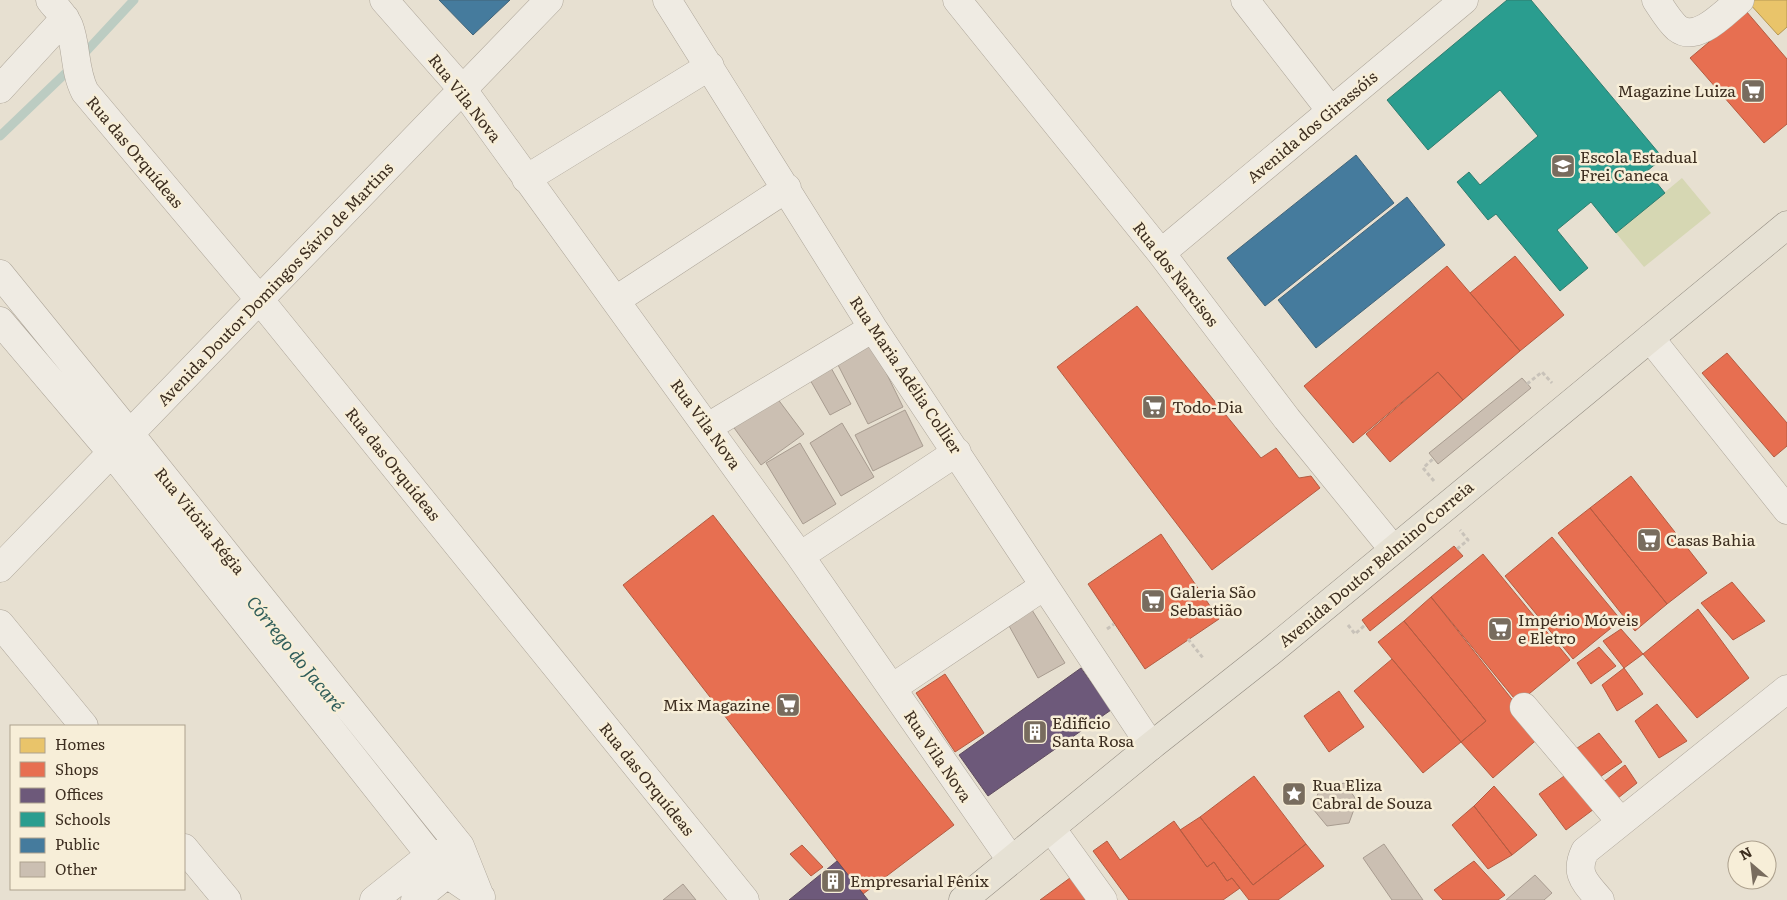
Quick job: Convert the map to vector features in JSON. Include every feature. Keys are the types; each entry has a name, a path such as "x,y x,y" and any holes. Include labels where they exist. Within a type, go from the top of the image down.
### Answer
{"main road":[{"name":"Avenida Doutor Belmino Correia","path":"963,900 1151,746 1270,652 1787,225"}],"street":[{"name":"Rua Vila Nova","path":"384,0 463,90 800,556 1011,860"},
{"name":"Avenida Doutor Domingos Sávio de Martins","path":"0,568 549,0"},
{"name":"Rua Maria Adélia Collier","path":"667,0 787,188 873,328 1151,746"},
{"name":"Rua dos Narcisos","path":"958,0 1161,253 1287,419 1393,549"},
{"path":"1245,0 1331,111"},
{"name":"Avenida dos Girassóis","path":"1161,253 1464,0"},
{"path":"1656,0 1677,27 1686,32 1697,32 1706,28 1740,0"},
{"path":"0,90 61,15"},
{"name":"Rua das Orquídeas","path":"61,15 78,77 85,92 259,299 745,900"},
{"path":"526,179 710,66"},
{"path":"616,300 787,188"},
{"name":"Rua Vitória Régia","path":"0,274 121,443 439,865 481,897"},
{"name":"Rua Vitória Régia","path":"0,322 121,443 460,846 481,897"},
{"path":"708,427 873,328"},
{"path":"1650,338 1787,510"},
{"path":"800,556 957,452"},
{"path":"892,688 1044,586"},
{"path":"0,624 83,725"},
{"path":"1600,900 1585,882 1579,867 1585,851 1620,821 1787,689"},
{"path":"1524,707 1620,821"},
{"path":"1051,828 1104,900"},
{"path":"415,900 439,865 460,846"},
{"path":"185,849 227,900"},
{"path":"374,900 439,865"}],"path":[{"path":"1188,640 1203,658"}],"green space":[{"path":"1682,178 1711,213 1644,267 1616,233"}],"building: Homes":[{"path":"1753,0 1787,0 1787,27 1778,35 1749,3"}],"building: Shops":[{"name":"Magazine Luiza","path":"1746,11 1787,59 1787,124 1764,143 1690,58"},
{"path":"1515,256 1564,315 1520,351 1470,293"},
{"path":"1447,266 1520,351 1463,400 1438,372 1353,443 1304,386"},
{"name":"Todo-Dia","path":"1137,306 1261,458 1276,448 1299,478 1311,476 1320,488 1212,570 1057,367"},
{"path":"1727,353 1787,423 1787,446 1774,457 1702,373"},
{"path":"1438,372 1463,400 1390,462 1366,434"},
{"name":"Casas Bahia","path":"1631,476 1707,573 1667,604 1590,508"},
{"path":"1590,508 1667,604 1635,631 1558,533"},
{"name":"Mix Magazine","path":"713,515 954,825 863,894 623,585"},
{"name":"Galeria São Sebastião","path":"1161,534 1219,619 1145,669 1088,584"},
{"path":"1552,537 1621,620 1573,659 1505,576"},
{"path":"1454,546 1463,556 1370,631 1362,620"},
{"name":"Império Móveis e Eletro","path":"1483,554 1570,660 1518,703 1431,597"},
{"path":"1732,582 1765,621 1733,640 1701,603"},
{"path":"1431,597 1541,736 1493,778 1461,742 1486,721 1404,621"},
{"path":"1698,609 1749,678 1697,718 1643,654"},
{"path":"1404,621 1486,721 1461,742 1378,642"},
{"path":"1621,629 1643,654 1624,668 1603,641"},
{"path":"1599,647 1616,666 1591,684 1577,663"},
{"path":"1392,659 1461,742 1423,773 1354,691"},
{"path":"1624,668 1643,694 1617,711 1602,685"},
{"path":"945,674 984,733 955,752 916,693"},
{"path":"1339,691 1364,727 1329,752 1304,716"},
{"path":"1657,704 1687,741 1659,758 1635,721"},
{"path":"1599,733 1622,762 1594,781 1570,753"},
{"path":"1625,765 1637,783 1613,802 1600,785"},
{"path":"1567,774 1598,806 1566,830 1539,794"},
{"path":"1254,776 1306,844 1253,885 1200,817"},
{"path":"1494,786 1537,835 1512,855 1474,806"},
{"path":"1474,806 1512,855 1488,869 1452,825"},
{"path":"1200,817 1253,885 1306,844 1324,866 1278,900 1249,900 1232,878 1227,881 1214,862 1207,867 1180,830"},
{"path":"1174,821 1207,867 1214,862 1227,881 1232,878 1240,888 1223,900 1129,900 1093,851 1107,841 1120,860"},
{"path":"802,845 823,867 811,876 790,854"},
{"path":"1474,861 1505,895 1498,900 1443,900 1434,890"},
{"path":"1074,875 1093,900 1040,900"}],"building: Offices":[{"name":"Edifício Santa Rosa","path":"1081,668 1111,710 988,796 959,755"},
{"name":"Empresarial Fênix","path":"837,861 868,900 789,900"}],"building: Schools":[{"name":"Escola Estadual Frei Caneca","path":"1507,0 1531,0 1663,158 1647,171 1665,193 1616,233 1591,202 1557,230 1588,268 1560,291 1496,214 1488,220 1457,182 1469,172 1480,185 1538,136 1500,90 1428,150 1387,100"}],"building: Public":[{"path":"439,0 510,0 473,35"},
{"path":"1356,155 1394,203 1265,306 1227,258"},
{"path":"1407,197 1445,245 1316,348 1278,300"}],"building: Other":[{"path":"871,342 903,407 868,424 835,359"},
{"path":"830,366 851,404 830,415 809,378"},
{"path":"1522,378 1531,388 1438,464 1429,453"},
{"path":"774,394 804,434 761,465 732,425"},
{"path":"905,410 923,446 873,471 855,435"},
{"path":"842,423 874,477 841,496 810,443"},
{"path":"800,443 836,504 803,524 766,463"},
{"path":"1032,610 1065,663 1038,678 1008,624"},
{"path":"1345,783 1357,801 1349,823 1327,826 1313,809 1320,787"},
{"path":"1384,844 1423,900 1392,900 1363,858"},
{"path":"1535,875 1552,893 1544,900 1506,900"},
{"path":"683,884 696,900 663,900"}],"waterway":[{"name":"Córrego do Jacaré","path":"81,57 134,0"},
{"name":"Córrego do Jacaré","path":"0,136 72,67"}],"place":[{"name":"Magazine Luiza","path":"1753,91"},
{"name":"Escola Estadual Frei Caneca","path":"1563,166"},
{"name":"Todo-Dia","path":"1154,407"},
{"name":"Casas Bahia","path":"1649,540"},
{"name":"Galeria São Sebastião","path":"1153,601"},
{"name":"Império Móveis e Eletro","path":"1500,629"},
{"name":"Mix Magazine","path":"788,705"},
{"name":"Edifício Santa Rosa","path":"1035,732"},
{"name":"Rua Eliza Cabral de Souza","path":"1294,794"},
{"name":"Empresarial Fênix","path":"833,881"}]}
